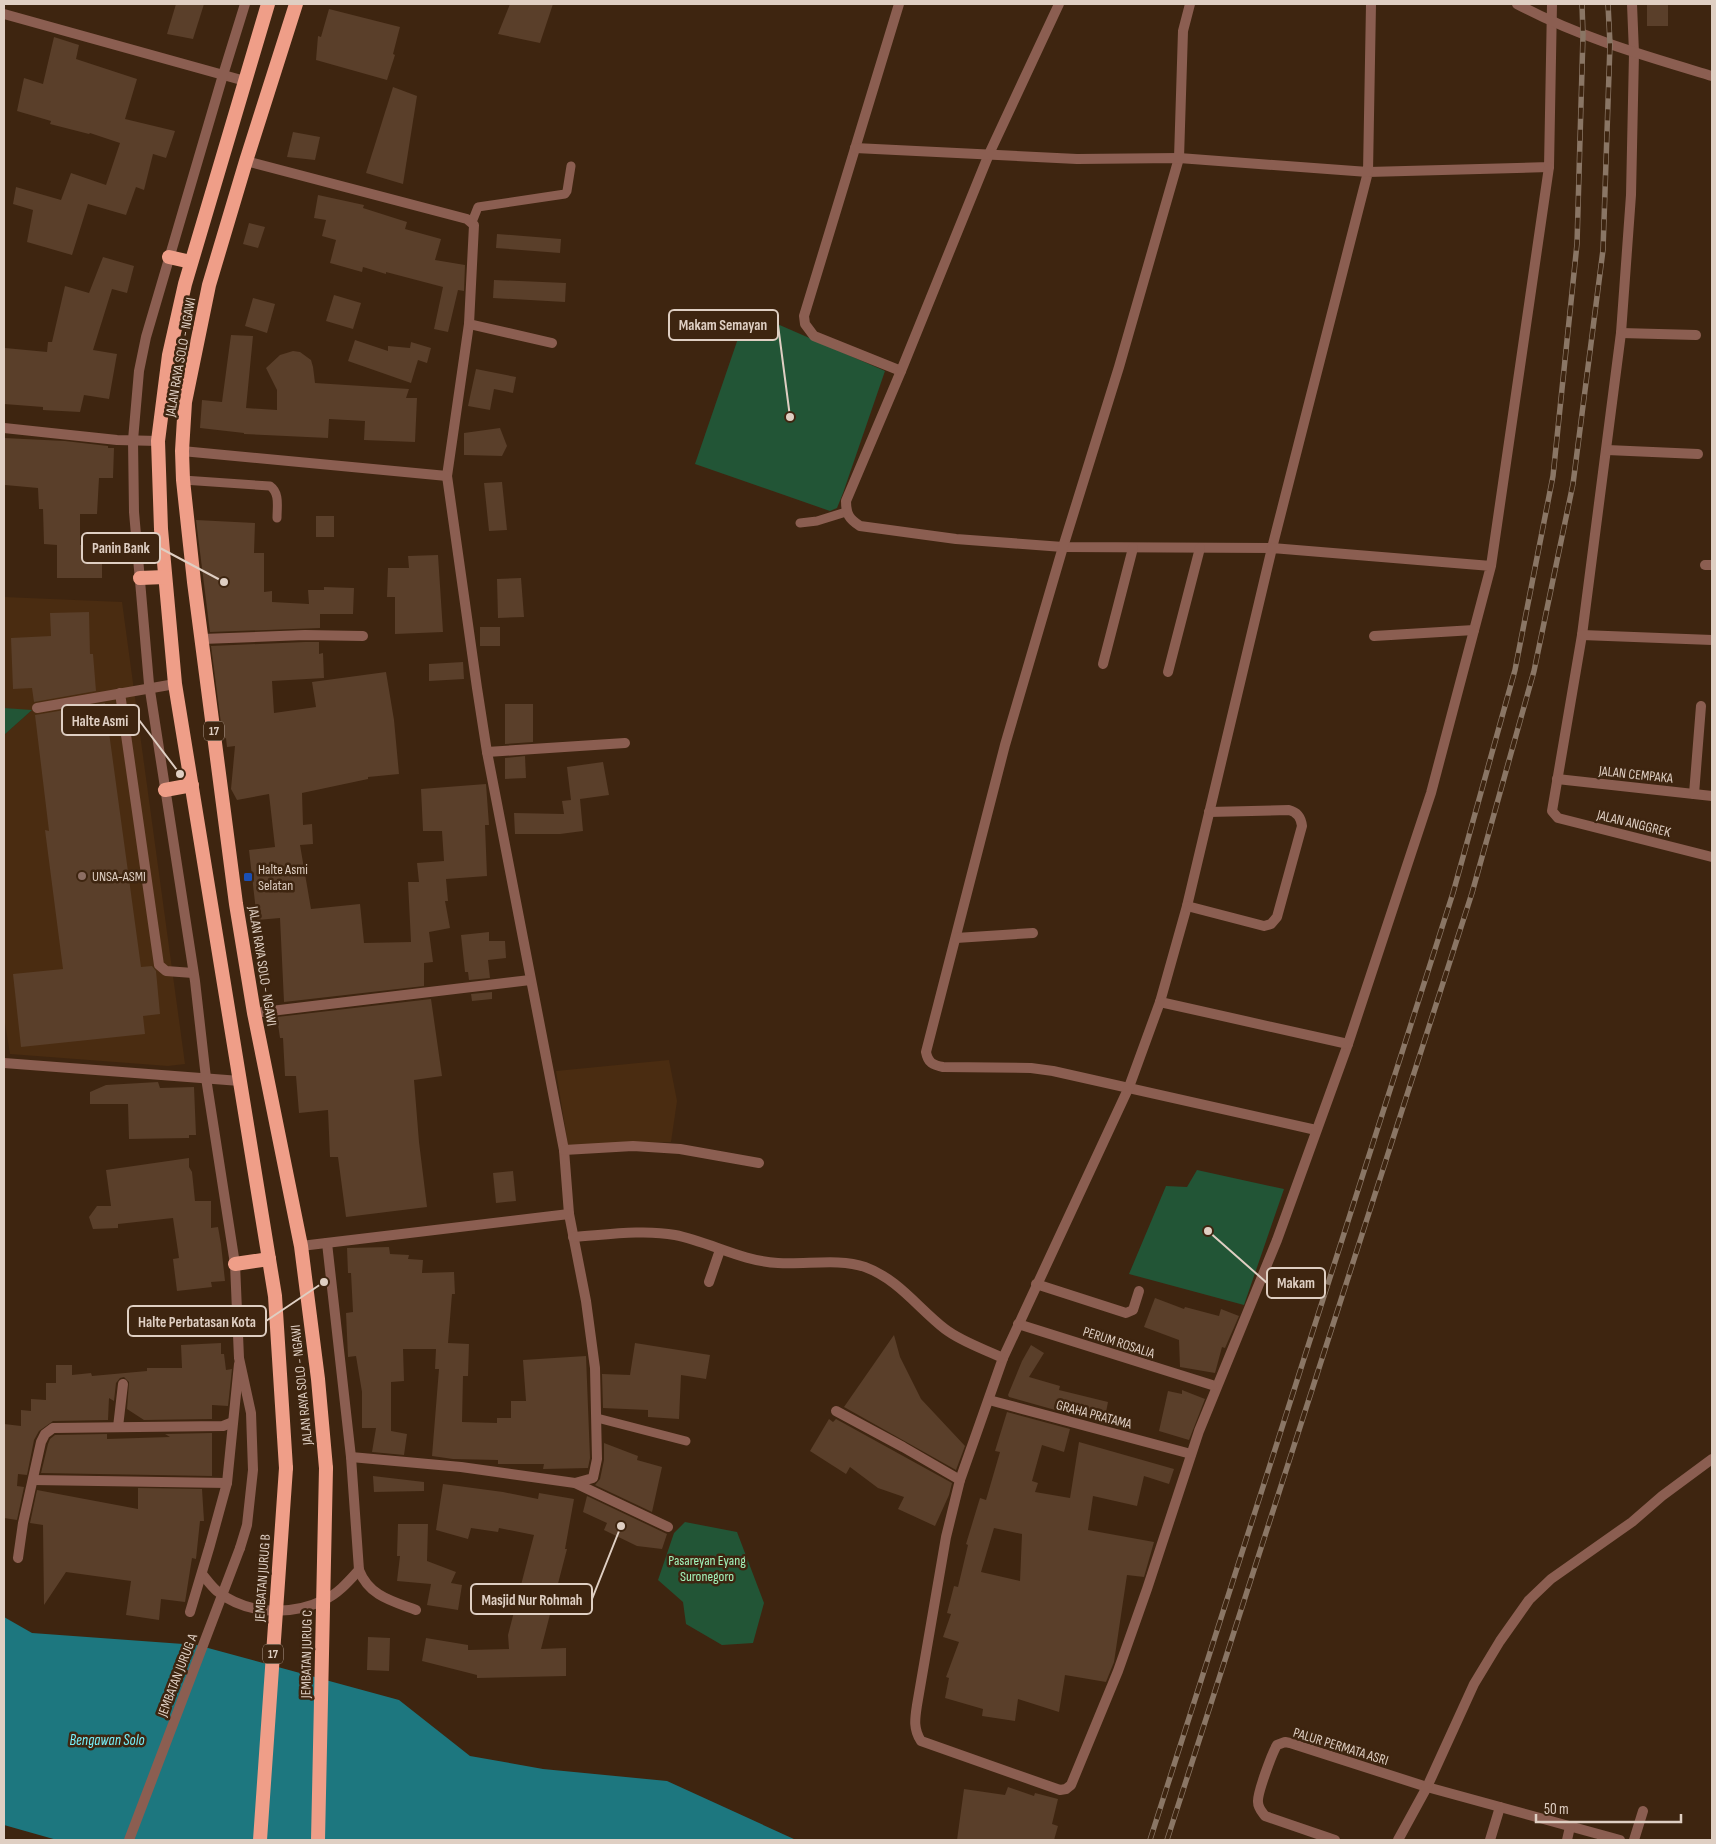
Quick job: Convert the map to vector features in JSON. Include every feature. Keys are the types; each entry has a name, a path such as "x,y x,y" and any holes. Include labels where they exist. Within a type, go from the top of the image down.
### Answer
{"highway":[{"name":"JALAN RAYA SOLO - NGAWI","path":"268,4 191,262 169,355 158,441 161,529 175,684 275,1296 286,1468"},
{"name":"JALAN RAYA SOLO - NGAWI","path":"296,4 209,286 185,402 182,451 183,480 194,582 236,904 254,1013 301,1246 318,1379 326,1468"},
{"path":"169,258 191,262"},
{"path":"140,578 165,577"},
{"path":"164,790 192,785"},
{"path":"235,1264 269,1259"},
{"name":"JEMBATAN JURUG B","path":"260,1840 286,1468"},
{"name":"JEMBATAN JURUG C","path":"318,1840 326,1468"}],"street":[{"path":"190,1612 226,1483 240,1358 235,1264 206,1078 193,973 150,688 134,512 133,440 139,371 146,337 222,75 245,4"},
{"path":"899,4 804,316 805,324 814,336 901,371"},
{"path":"1059,4 989,154 846,501 846,512 850,520 860,526 956,539 1063,547 1272,548 1491,566"},
{"path":"1190,4 1183,31 1179,158 1119,367 1063,547 1005,746 926,1052 927,1059 931,1063 943,1067 1031,1068 1129,1087 1316,1130"},
{"path":"1371,4 1368,172 1272,548 1187,906 1160,1002 1129,1087 1003,1358 960,1480 946,1537 914,1725 917,1734 921,1740 1060,1790 1071,1785 1118,1671 1147,1590 1191,1454 1277,1240 1348,1044 1431,793 1491,566 1549,167 1552,4"},
{"path":"1516,4 1583,35 1634,53 1712,76"},
{"path":"1557,779 1582,635 1621,333 1631,195 1634,53 1632,4"},
{"path":"4,14 244,81"},
{"path":"855,148 1077,159 1179,158 1368,172 1549,167"},
{"path":"246,161 472,222 474,228 469,324 447,476 476,688 530,980 564,1150 572,1237 586,1301 594,1359 597,1459 593,1478 575,1483"},
{"path":"469,324 552,343"},
{"path":"1621,333 1696,335"},
{"path":"4,428 117,440 158,441"},
{"path":"1607,450 1698,454"},
{"path":"182,451 447,476"},
{"path":"1103,664 1133,548"},
{"path":"1168,672 1200,548"},
{"path":"1374,636 1474,630"},
{"path":"202,639 305,635 363,636"},
{"path":"1582,635 1712,640"},
{"path":"37,708 175,684"},
{"path":"120,693 159,965 166,971 193,973"},
{"path":"1694,794 1701,706"},
{"path":"487,752 625,743"},
{"name":"JALAN CEMPAKA","path":"1557,779 1712,796"},
{"name":"JALAN ANGGREK","path":"1557,779 1552,811 1558,818 1712,857"},
{"path":"1187,906 1264,926 1272,924 1277,917 1302,826 1302,821 1296,813 1289,810 1209,812"},
{"path":"956,938 1034,933"},
{"path":"254,1013 530,980"},
{"path":"1160,1002 1348,1044"},
{"path":"4,1063 240,1081"},
{"path":"564,1150 633,1146 680,1149 759,1163"},
{"path":"301,1246 569,1214"},
{"path":"572,1237 627,1234 673,1235 750,1259 778,1263 849,1264 864,1267 892,1281 930,1317 948,1331 1003,1358"},
{"path":"327,1243 351,1457 359,1570 368,1587 377,1594 416,1610"},
{"path":"709,1282 720,1250"},
{"path":"1036,1284 1126,1313 1133,1310 1140,1291"},
{"name":"PERUM ROSALIA","path":"1018,1324 1212,1386"},
{"name":"JEMBATAN JURUG A","path":"129,1840 240,1548 247,1525 253,1470 251,1413 240,1358"},
{"path":"118,1427 124,1384"},
{"name":"GRAHA PRATAMA","path":"989,1400 1191,1454"},
{"path":"836,1411 960,1480"},
{"path":"18,1558 23,1523 43,1438 53,1428 223,1426 233,1422"},
{"path":"351,1457 461,1467 575,1483 668,1527"},
{"path":"1398,1840 1427,1787 1474,1684 1500,1641 1529,1600 1551,1578 1632,1522 1662,1496 1712,1459"},
{"path":"33,1480 226,1483"},
{"path":"202,1574 218,1592 238,1603 260,1609 284,1612 304,1608 325,1600 344,1586 359,1570"},
{"name":"PALUR PERMATA ASRI","path":"1335,1840 1265,1816 1260,1810 1259,1794 1277,1745 1285,1742 1290,1743 1427,1787 1620,1840"},
{"path":"1490,1840 1500,1807"},
{"path":"1634,1840 1643,1811"},
{"path":"1567,1840 1570,1826"}],"lane":[{"path":"472,222 478,207 565,194 571,166"},
{"path":"183,480 270,486 275,489 277,518"},
{"path":"800,523 817,521 846,512"},
{"path":"597,1418 686,1441"}],"shaded area":[{"name":"UNSA-ASMI","path":"4,597 122,602 185,1064 168,1066 10,1054 4,1017 4,735 31,711 4,708"},
{"path":"669,1060 677,1101 671,1142 568,1145 556,1071"}],"green space":[{"path":"744,321 775,323 885,371 837,508 830,511 695,464"},
{"path":"4,708 32,710 4,735"},
{"path":"1197,1170 1284,1189 1244,1305 1129,1274 1166,1186 1187,1187"},
{"name":"Pasareyan Eyang Suronegoro","path":"685,1522 737,1532 764,1603 753,1643 722,1645 686,1624 683,1602 658,1580 674,1533"}],"water":[{"name":"Bengawan Solo","path":"4,1617 32,1633 197,1645 399,1700 470,1756 543,1769 667,1781 796,1840 57,1840 4,1825"}],"building":[{"path":"176,4 204,4 193,39 167,34"},
{"path":"510,4 553,4 540,43 498,34"},
{"path":"1647,4 1668,4 1668,26 1647,26"},
{"path":"329,9 400,27 393,54 395,55 387,80 316,60 318,36 321,37"},
{"path":"54,37 79,45 76,59 137,79 125,119 175,131 166,158 153,154 144,190 136,187 126,215 88,204 72,255 27,242 33,210 13,204 16,187 61,200 71,173 106,185 120,143 90,133 50,124 51,121 17,111 24,78 43,84"},
{"path":"393,87 417,96 403,184 366,173"},
{"path":"293,132 320,137 315,160 287,157"},
{"path":"318,195 364,205 363,208 407,222 405,229 441,239 435,260 465,265 464,291 458,290 448,332 434,329 443,287 363,267 362,272 330,263 336,240 322,236 326,220 314,218"},
{"path":"249,223 265,227 258,248 243,244"},
{"path":"497,234 561,239 560,253 496,248"},
{"path":"103,257 134,266 127,293 112,289 93,350 117,354 109,399 84,395 80,412 43,410 43,407 4,404 5,348 47,352 48,342 52,342 65,286 89,293"},
{"path":"494,280 566,283 565,302 493,298"},
{"path":"334,295 361,303 353,329 326,321"},
{"path":"253,298 275,304 267,333 245,326"},
{"path":"231,335 253,336 246,408 277,410 277,390 266,368 280,355 293,351 300,352 311,360 315,383 409,389 406,398 417,398 415,442 364,440 365,421 329,419 328,438 244,434 200,428 202,400 222,402"},
{"path":"355,340 388,351 388,346 410,348 411,342 431,348 427,363 418,360 411,383 348,361"},
{"path":"476,369 516,377 513,393 494,389 490,410 468,406"},
{"path":"500,428 507,446 502,456 464,455 464,433"},
{"path":"4,438 65,441 114,448 113,478 99,478 97,514 80,514 80,545 102,545 102,578 57,578 57,545 44,544 43,509 39,509 38,488 5,485"},
{"path":"502,482 507,530 489,531 484,483"},
{"path":"316,516 334,516 334,537 316,537"},
{"path":"196,520 255,523 254,553 264,553 264,592 272,591 272,602 309,604 308,590 324,590 324,587 354,588 353,614 320,614 320,628 210,632"},
{"path":"438,555 443,632 395,634 395,597 387,597 388,568 409,568 408,556"},
{"path":"521,578 524,617 498,618 497,579"},
{"path":"89,612 90,654 93,654 96,691 34,702 32,688 13,689 11,638 51,636 50,613"},
{"path":"480,627 500,627 500,646 480,646"},
{"path":"319,642 319,654 323,653 324,678 272,681 274,713 316,707 312,682 386,672 394,720 399,774 368,777 368,779 302,793 303,825 312,824 313,844 300,845 311,909 360,904 364,943 411,942 408,882 419,882 417,863 444,861 442,831 423,831 421,789 486,784 489,825 485,825 487,876 446,879 448,901 445,901 450,928 429,932 433,962 424,963 424,986 284,1002 280,918 257,920 249,850 275,847 269,794 237,800 231,789 235,746 227,747 226,738 223,739 211,646"},
{"path":"463,662 464,679 429,681 429,664"},
{"path":"105,703 141,967 152,966 156,971 160,1014 143,1016 145,1034 21,1047 13,974 63,969 45,830 49,831 35,715"},
{"path":"505,704 533,704 533,742 505,744"},
{"path":"525,756 526,778 505,779 505,758"},
{"path":"603,762 609,795 580,799 583,831 560,834 515,834 514,813 564,814 562,801 571,800 567,767"},
{"path":"489,932 489,941 505,941 506,958 488,960 490,978 469,980 468,972 465,972 461,935"},
{"path":"492,992 492,999 472,1001 471,994"},
{"path":"431,999 442,1076 414,1080 427,1207 346,1217 338,1157 330,1157 328,1110 299,1113 296,1076 285,1076 283,1038 280,1038 277,1017"},
{"path":"158,1082 160,1088 194,1087 196,1135 189,1135 189,1138 129,1139 128,1104 90,1104 90,1092 106,1085"},
{"path":"189,1158 195,1201 211,1201 211,1228 218,1227 225,1281 211,1282 212,1287 177,1291 173,1259 179,1258 173,1218 118,1224 118,1228 93,1229 89,1217 97,1206 111,1206 106,1170"},
{"path":"513,1171 516,1201 496,1203 493,1173"},
{"path":"389,1247 390,1254 409,1255 408,1259 423,1260 422,1273 454,1272 455,1294 452,1294 448,1343 469,1344 468,1376 463,1376 462,1422 497,1423 497,1418 511,1418 511,1401 526,1401 523,1360 586,1356 590,1458 588,1468 543,1469 544,1464 498,1464 498,1460 453,1459 432,1456 439,1369 435,1369 436,1349 403,1349 404,1381 391,1382 391,1431 407,1434 404,1455 372,1452 376,1428 362,1428 362,1392 356,1356 348,1357 346,1313 353,1312 351,1273 348,1273 347,1248"},
{"path":"1155,1298 1184,1309 1185,1307 1219,1316 1221,1309 1239,1316 1225,1348 1222,1347 1215,1373 1180,1367 1179,1340 1144,1327"},
{"path":"894,1335 900,1357 921,1399 965,1446 956,1470 844,1407"},
{"path":"221,1343 221,1354 224,1354 226,1370 232,1369 228,1406 212,1405 212,1419 144,1420 127,1409 129,1382 124,1377 120,1378 116,1383 114,1401 109,1398 108,1420 53,1421 39,1431 34,1440 27,1475 18,1474 17,1486 24,1487 17,1520 4,1518 4,1424 21,1426 21,1410 31,1411 31,1399 46,1400 46,1383 56,1383 56,1365 72,1365 72,1375 91,1373 92,1376 147,1371 147,1368 182,1368 181,1345"},
{"path":"635,1343 710,1355 706,1379 681,1375 679,1419 648,1417 648,1410 603,1408 602,1374 630,1375"},
{"path":"1031,1345 1044,1353 1029,1377 1060,1386 1059,1390 1108,1402 1105,1417 1074,1409 1073,1415 1009,1397 1008,1395 1022,1361"},
{"path":"1182,1390 1205,1399 1189,1440 1159,1431 1168,1391 1182,1394"},
{"path":"1007,1412 1070,1429 1064,1452 1042,1445 1032,1481 1038,1483 1035,1492 1070,1498 1079,1442 1174,1469 1169,1484 1144,1476 1137,1506 1093,1496 1088,1530 1154,1542 1144,1577 1127,1575 1114,1662 1106,1682 1065,1675 1059,1712 1018,1699 1015,1721 982,1716 983,1709 945,1698 949,1678 946,1677 959,1642 943,1637 951,1614 947,1613 954,1586 958,1587 968,1545 966,1544 980,1498 986,1500 1000,1452 995,1451","holes":["994,1528 1022,1534 1020,1581 981,1572"]},
{"path":"829,1419 833,1422 836,1419 952,1483 949,1495 935,1526 898,1509 904,1497 878,1488 850,1467 846,1474 810,1451"},
{"path":"212,1433 212,1476 41,1473 48,1444 55,1435 107,1434 107,1439 170,1437 165,1434"},
{"path":"604,1443 638,1456 637,1460 662,1467 652,1512 595,1485 600,1479 604,1460"},
{"path":"373,1476 424,1482 424,1491 374,1492"},
{"path":"443,1484 538,1499 539,1493 574,1499 565,1549 567,1549 541,1649 566,1648 566,1676 477,1678 477,1675 422,1661 426,1638 468,1645 468,1650 509,1649 508,1635 534,1535 499,1528 498,1532 471,1528 468,1539 436,1530"},
{"path":"138,1488 202,1489 204,1521 200,1521 196,1559 192,1558 185,1602 161,1599 159,1620 126,1615 131,1581 66,1572 44,1605 43,1525 30,1523 37,1490 138,1509"},
{"path":"587,1496 667,1534 662,1549 637,1546 604,1530 607,1523 583,1512"},
{"path":"398,1524 428,1524 427,1561 456,1572 451,1583 462,1585 458,1610 427,1605 431,1584 397,1581 400,1556 397,1556"},
{"path":"368,1637 390,1638 389,1671 367,1670"},
{"path":"1008,1787 1034,1796 1035,1793 1058,1799 1052,1824 1058,1826 1054,1840 957,1840 964,1789 1005,1795"}],"railway":[{"path":"1150,1840 1453,893 1515,670 1553,476 1577,244 1583,35 1582,4"},
{"path":"1167,1840 1472,893 1534,671 1573,484 1603,250 1610,44 1608,4"}],"place":[{"name":"Makam Semayan","path":"790,417"},
{"name":"Panin Bank","path":"224,582"},
{"name":"Halte Asmi","path":"180,774"},
{"name":"UNSA-ASMI","path":"82,876"},
{"name":"Halte Asmi Selatan","path":"248,877"},
{"name":"Makam","path":"1208,1231"},
{"name":"Halte Perbatasan Kota","path":"324,1282"},
{"name":"Masjid Nur Rohmah","path":"621,1526"}]}
